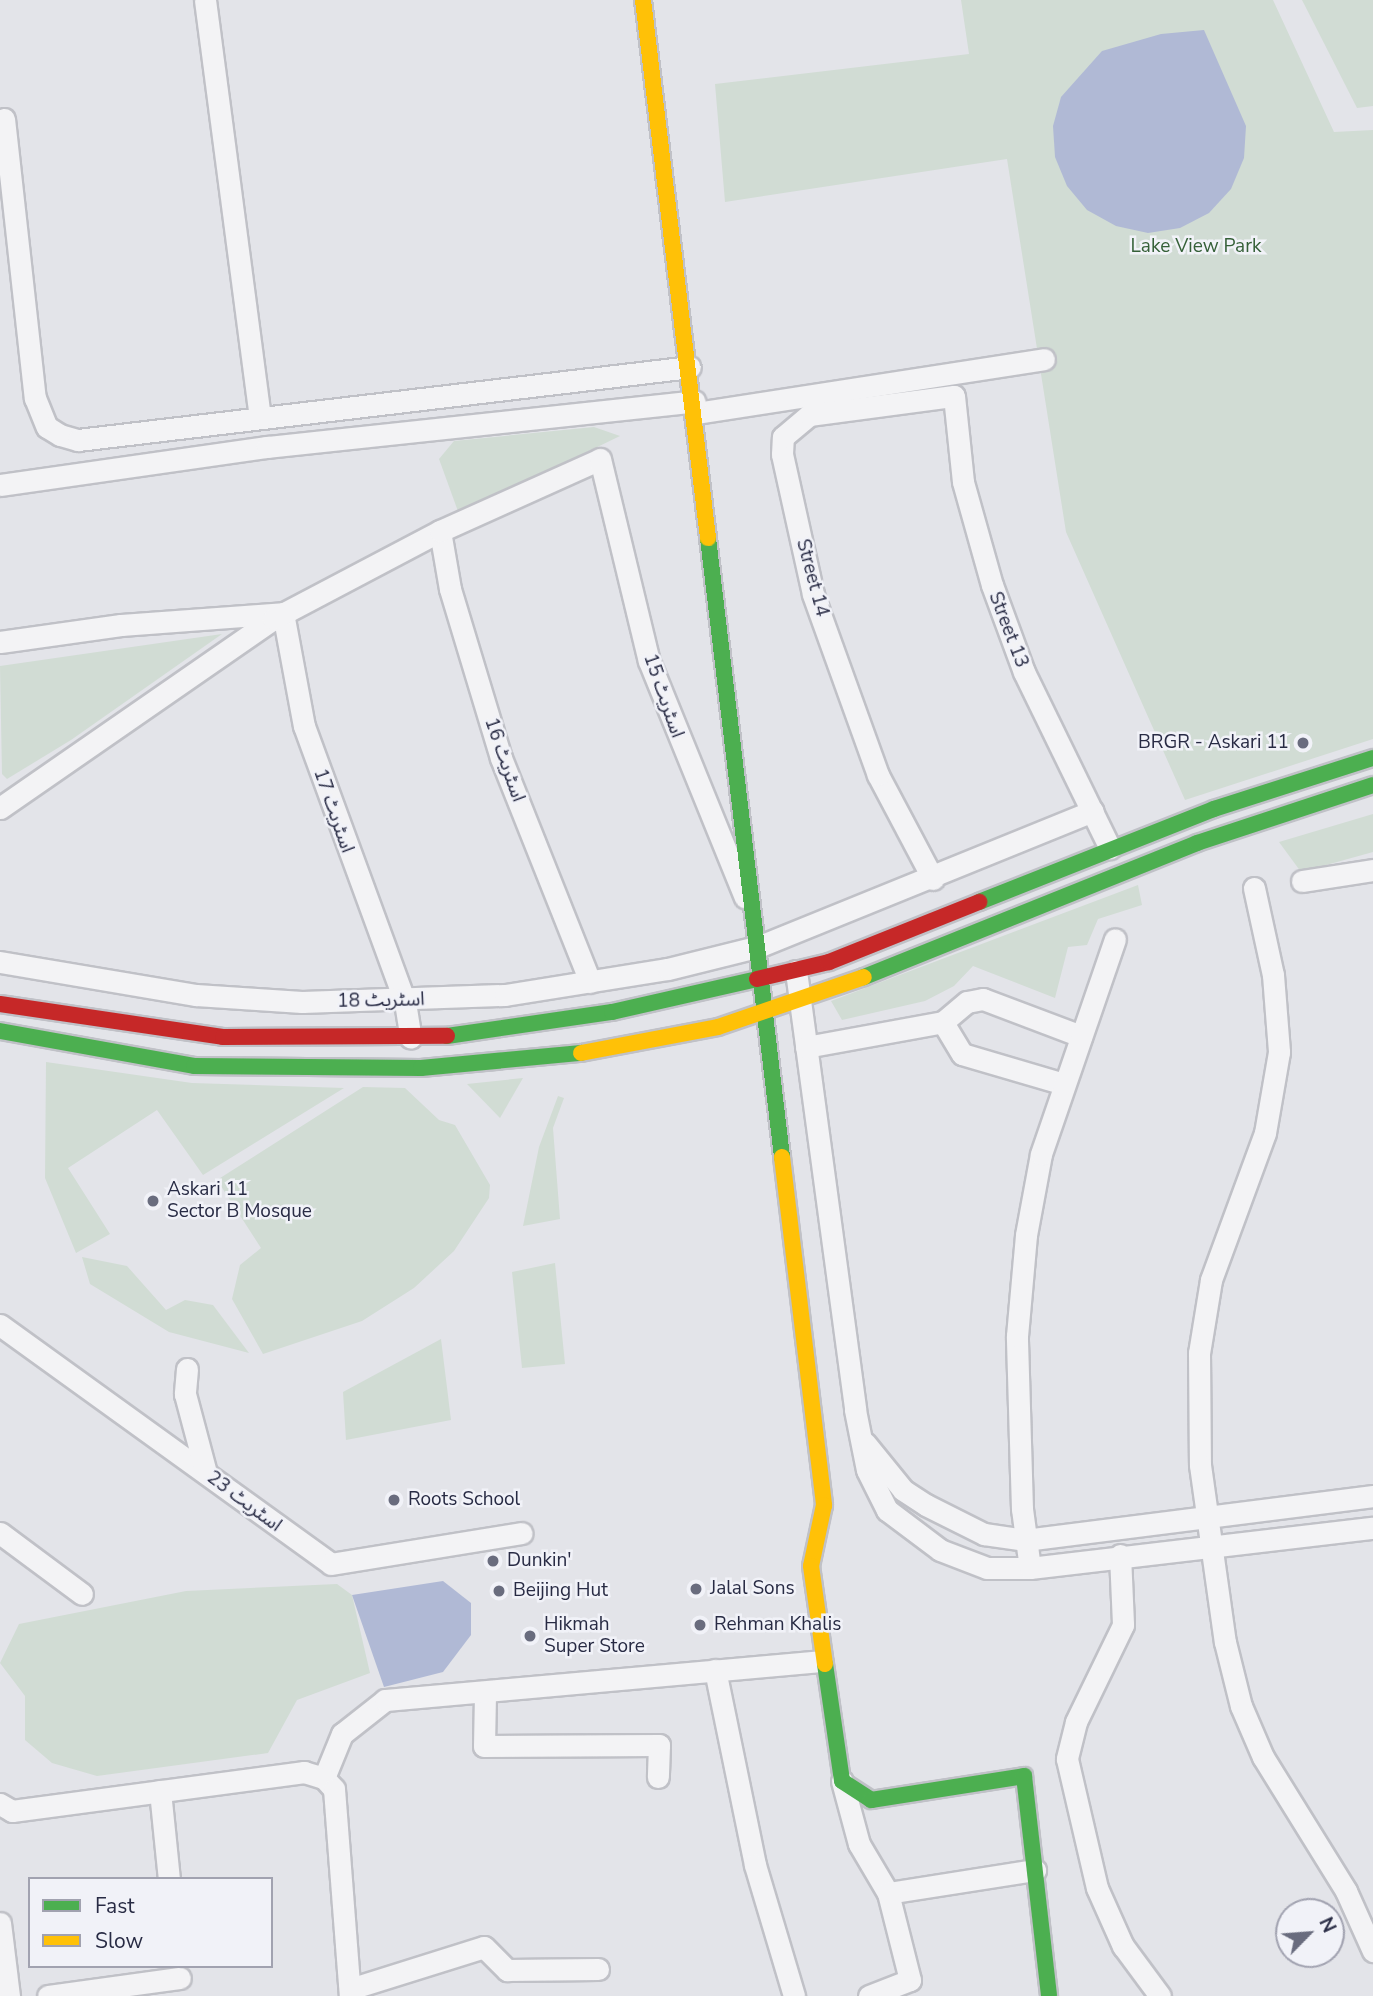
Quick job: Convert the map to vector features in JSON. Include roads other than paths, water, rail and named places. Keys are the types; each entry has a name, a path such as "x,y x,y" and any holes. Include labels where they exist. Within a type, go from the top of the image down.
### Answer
{"street":[{"path":"205,0 260,416"},
{"path":"643,0 760,946 765,1013 824,1505 811,1566 821,1661 842,1781 859,1844 888,1893 910,1980 869,1996"},
{"path":"4,119 35,398 47,426 78,440 260,416 690,367"},
{"path":"0,485 267,447 695,407 1044,359"},
{"name":"Street 13","path":"954,396 963,482 992,585 1024,672 1110,848"},
{"name":"Street 14","path":"933,879 878,775 818,607 782,454 783,437 809,415 954,396"},
{"name":"اسٹریٹ 15","path":"440,531 600,459 649,661 757,922"},
{"path":"0,808 283,613 440,531"},
{"name":"اسٹریٹ 16","path":"440,531 450,589 502,758 590,982"},
{"path":"0,642 121,625 283,613"},
{"name":"اسٹریٹ 17","path":"283,613 304,726 405,1002 411,1038"},
{"path":"0,1004 223,1037 411,1038 588,1016 796,971 1110,848 1373,758"},
{"path":"0,1031 194,1066 421,1068 571,1055 765,1013 802,1002 1197,842 1373,785"},
{"name":"اسٹریٹ 18","path":"0,962 196,995 405,1002 590,982 760,946 933,879 1093,811"},
{"path":"1302,881 1373,870"},
{"path":"1254,888 1273,975 1279,1052 1265,1133 1211,1280 1199,1353 1197,1418 1210,1545 1241,1706 1373,1951"},
{"path":"1030,1568 1025,1540 1020,1311 1041,1154 1115,939"},
{"path":"796,971 863,1441 875,1493 910,1530 965,1561 1030,1568 1121,1555 1373,1528"},
{"path":"806,1047 943,1022 967,1002 984,999 1081,1036"},
{"path":"943,1022 962,1054 1064,1084"},
{"name":"اسٹریٹ 23","path":"0,1325 331,1564 523,1533"},
{"path":"187,1369 186,1394 206,1473"},
{"path":"863,1441 903,1490 926,1505 984,1534 1025,1540 1373,1496"},
{"path":"0,1533 82,1594"},
{"path":"1121,1555 1124,1625 1076,1722 1067,1759 1097,1888 1123,1946 1160,1996"},
{"path":"324,1778 342,1734 384,1700 485,1694 821,1661"},
{"path":"715,1670 755,1865 794,1996"},
{"path":"485,1694 484,1746 659,1745 659,1777"},
{"path":"0,1804 12,1811 304,1772 324,1778 334,1789 350,1992 484,1947 507,1970 598,1969"},
{"path":"842,1781 871,1800 1024,1776 1049,1996"},
{"path":"160,1791 169,1877"},
{"path":"888,1893 1035,1870"},
{"path":"0,1923 9,1996"},
{"path":"48,1996 180,1980"}],"water":[{"path":"1204,30 1246,126 1244,158 1231,189 1209,213 1180,228 1148,233 1116,226 1087,210 1067,186 1055,157 1053,126 1061,97 1102,51 1161,34"},
{"path":"443,1581 471,1603 471,1635 443,1672 384,1687 352,1595"}],"place":[{"name":"BRGR - Askari 11","path":"1303,743"},
{"name":"Askari 11 Sector B Mosque","path":"153,1201"},
{"name":"Roots School","path":"394,1500"},
{"name":"Dunkin'","path":"493,1561"},
{"name":"Jalal Sons","path":"696,1589"},
{"name":"Beijing Hut","path":"499,1591"},
{"name":"Rehman Khalis","path":"700,1625"},
{"name":"Hikmah Super Store","path":"530,1636"}],"park label":[{"name":"Lake View Park","path":"1196,247"}]}
